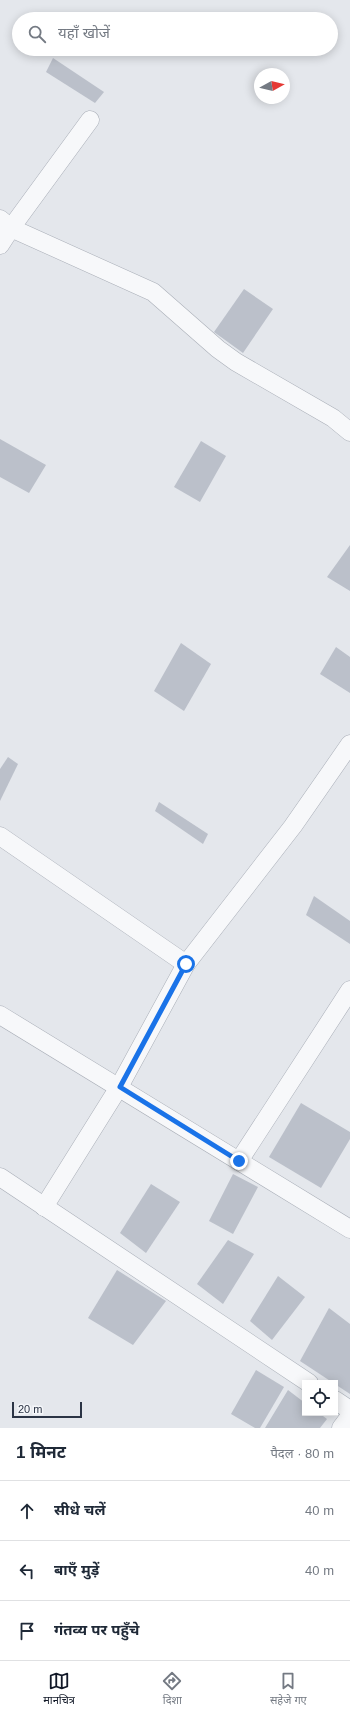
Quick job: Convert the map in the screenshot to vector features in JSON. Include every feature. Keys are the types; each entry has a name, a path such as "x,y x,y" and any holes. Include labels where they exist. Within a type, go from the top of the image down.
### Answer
{"street":[{"path":"0,245 5,223 90,120"},
{"path":"5,223 153,292 218,349 236,362 333,418 350,432"},
{"path":"44,1207 120,1087 186,964 293,826 350,744"},
{"path":"0,836 186,964"},
{"path":"239,1161 350,990"},
{"path":"0,1015 350,1229"},
{"path":"0,1177 304,1380"},
{"path":"338,1402 350,1410"},
{"path":"341,1428 350,1416"}],"building":[{"path":"53,58 104,92 95,103 46,72"},
{"path":"244,289 273,309 243,353 214,332"},
{"path":"0,439 46,465 29,493 0,477"},
{"path":"201,441 226,456 200,502 174,487"},
{"path":"350,545 350,591 327,577"},
{"path":"181,643 211,664 184,711 154,691"},
{"path":"336,647 350,657 350,693 320,674"},
{"path":"8,757 18,764 0,801 0,769"},
{"path":"159,802 208,834 203,844 155,811"},
{"path":"314,896 350,921 350,944 306,915"},
{"path":"301,1103 350,1132 350,1139 321,1188 269,1157"},
{"path":"233,1174 258,1187 233,1234 209,1221"},
{"path":"151,1184 180,1202 146,1253 120,1233"},
{"path":"228,1240 254,1254 223,1304 197,1284"},
{"path":"117,1270 166,1301 133,1345 88,1318"},
{"path":"278,1276 305,1297 272,1340 250,1321"},
{"path":"329,1308 350,1324 350,1394 338,1386 338,1380 329,1380 300,1361"},
{"path":"256,1370 284,1387 260,1428 255,1428 231,1414"},
{"path":"288,1390 302,1401 302,1416 323,1416 327,1419 320,1428 265,1428"}],"route":[{"path":"186,964 120,1087 239,1161"}]}
